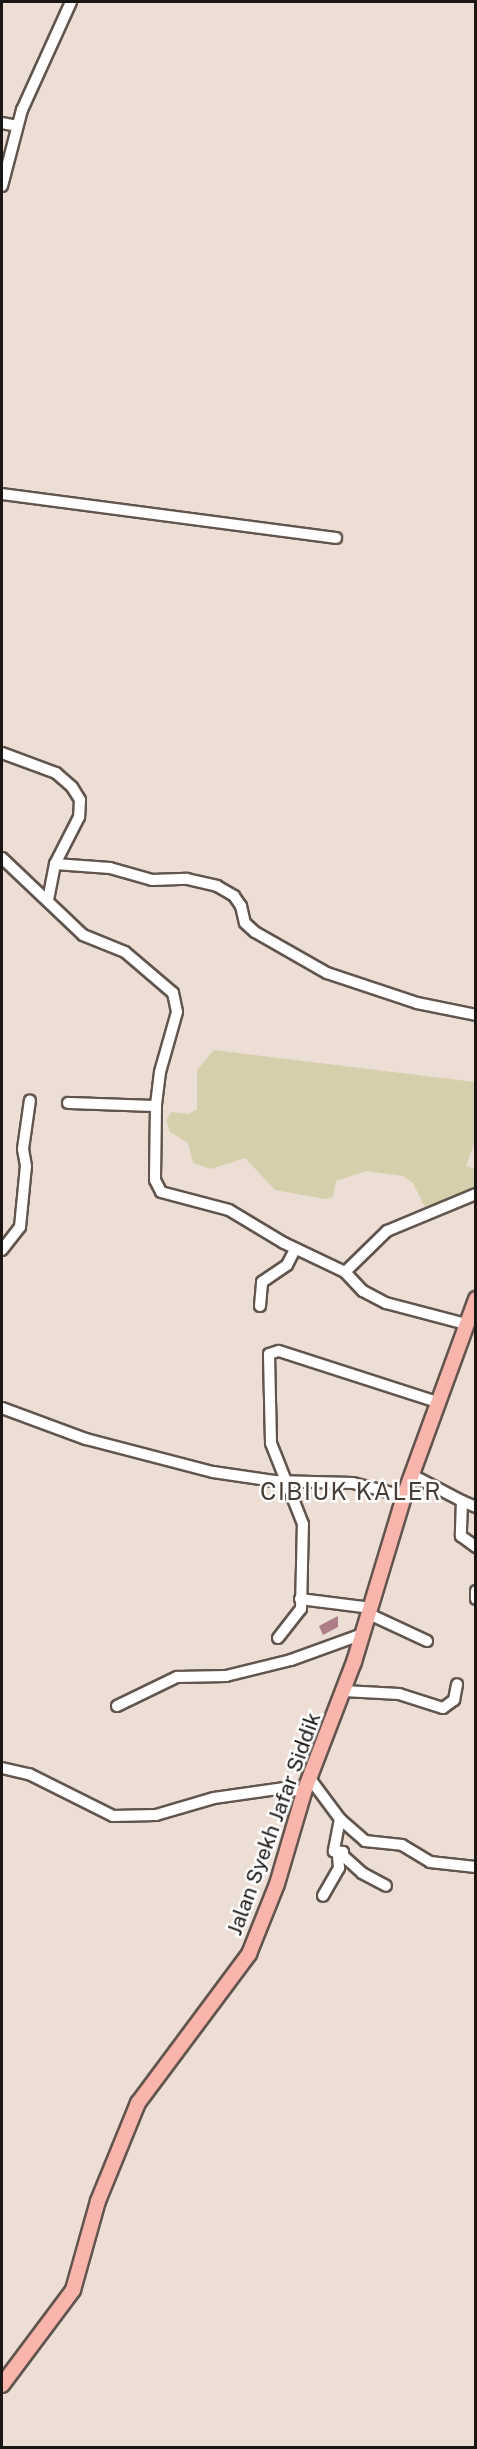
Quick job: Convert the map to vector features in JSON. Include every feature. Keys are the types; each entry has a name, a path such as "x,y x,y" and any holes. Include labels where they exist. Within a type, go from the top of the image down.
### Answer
{"main road":[{"name":"Jalan Syekh Jafar Siddik","path":"2,2385 55,2318 73,2290 98,2200 138,2103 249,1954 277,1884 307,1786 344,1691 404,1496 476,1299"}],"street":[{"path":"2,179 17,126 71,2"},
{"path":"2,123 17,126"},
{"path":"2,494 336,538"},
{"path":"2,753 56,773 78,795 80,805 76,826 55,864 48,899"},
{"path":"2,858 48,899 83,935 125,952 174,993 177,1012 160,1072 156,1106 155,1180 161,1192 229,1209 295,1249 345,1272 363,1291 386,1303 466,1324"},
{"path":"55,864 110,868 152,879 188,879 217,886 234,896 241,906 245,923 255,932 327,974 417,1003 476,1015"},
{"path":"2,1250 20,1227 26,1166 23,1149 30,1100"},
{"path":"68,1103 156,1106"},
{"path":"345,1272 387,1231 476,1194"},
{"path":"261,1306 262,1282 286,1265 295,1249"},
{"path":"278,1638 301,1609 302,1520 285,1481 268,1427 268,1358 271,1351 437,1402"},
{"path":"2,1408 147,1457 213,1472 285,1481 353,1484 404,1496"},
{"path":"412,1475 476,1508"},
{"path":"462,1501 461,1536 476,1547"},
{"path":"476,1591 476,1599"},
{"path":"300,1599 370,1611 428,1641"},
{"path":"117,1706 177,1677 226,1676 291,1660 363,1634"},
{"path":"344,1691 407,1695 443,1708 454,1700 457,1684"},
{"path":"2,1767 29,1774 94,1810 113,1816 144,1817 214,1798 307,1786 365,1840 402,1845 430,1862 476,1867"},
{"path":"340,1819 334,1851 340,1853 362,1873 386,1886"},
{"path":"323,1896 339,1868 340,1853"}],"shaded area":[{"path":"214,1050 475,1082 475,1141 466,1166 475,1169 475,1187 425,1207 413,1183 403,1176 366,1171 336,1181 333,1197 325,1199 275,1190 245,1158 211,1169 193,1163 188,1143 170,1132 166,1120 171,1112 189,1114 197,1109 197,1070"},
{"path":"338,1616 338,1627 323,1635 319,1626"}],"district":[{"name":"CIBIUK KALER","path":"351,1492"}]}
